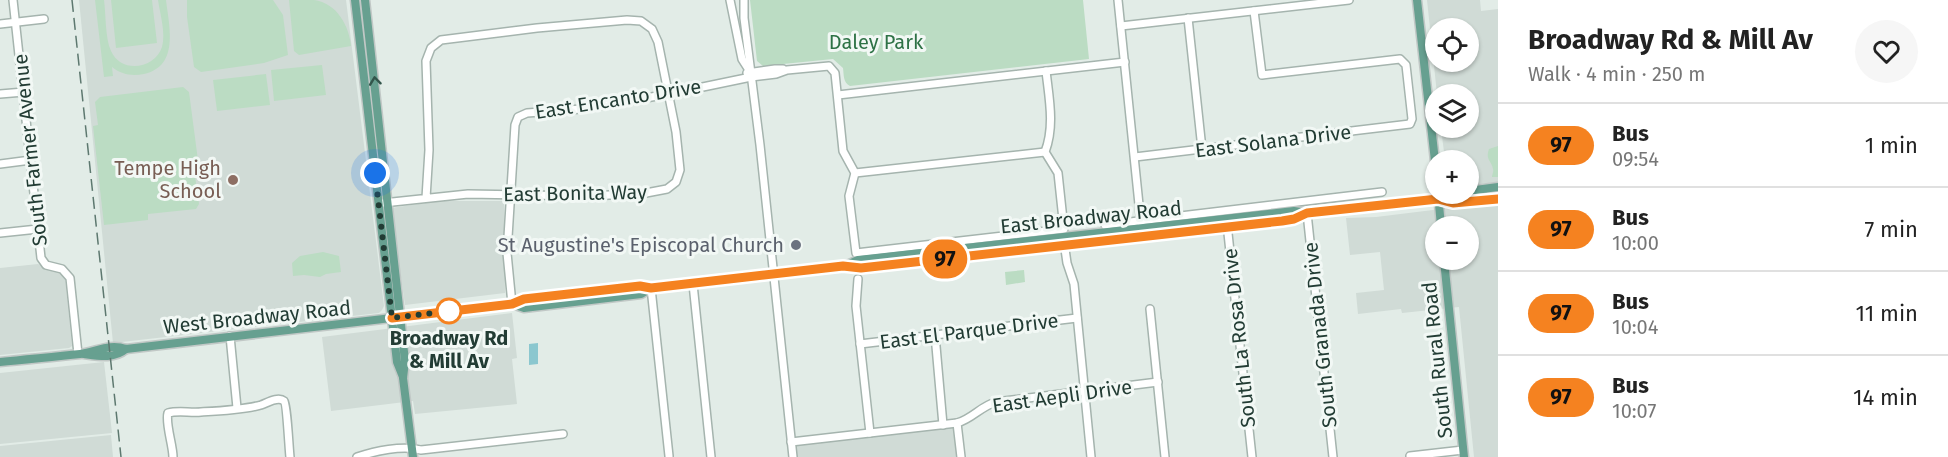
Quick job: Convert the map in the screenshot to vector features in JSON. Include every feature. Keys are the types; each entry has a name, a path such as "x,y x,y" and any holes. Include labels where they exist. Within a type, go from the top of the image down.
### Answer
{"main road":[{"path":"356,0 396,318"},
{"path":"364,0 396,318 397,363 403,378 412,453"},
{"path":"1408,0 1419,17"},
{"path":"1417,0 1434,150"},
{"path":"1479,190 1498,187"},
{"name":"East Broadway Road","path":"396,318 512,304 524,299 590,291 693,284 843,266 858,260 1064,237 1226,223 1294,211 1307,213 1425,198"},
{"name":"East Broadway Road","path":"1479,201 1498,199"},
{"name":"East Broadway Road","path":"1064,237 1141,224 1226,223"},
{"name":"South Rural Road","path":"1445,270 1463,453"},
{"name":"West Broadway Road","path":"0,362 81,354 109,346 126,349 396,318"}],"street":[{"name":"South Farmer Avenue","path":"13,0 43,263 49,267 62,269 70,278 81,354"},
{"path":"730,0 742,59 752,74"},
{"path":"744,0 744,18 755,97 793,457"},
{"path":"1118,0 1141,224"},
{"path":"1121,26 1349,0"},
{"name":"East Solana Drive","path":"1135,156 1410,124 1409,93 1404,61 1400,59 1262,75 1254,11"},
{"path":"1188,18 1202,149"},
{"path":"0,24 44,20"},
{"path":"426,198 429,156 426,61 431,48 441,40 537,28 627,20 641,21 652,29 658,42 669,94"},
{"path":"1064,237 856,253 849,196 855,173 843,151 838,94 1125,62"},
{"name":"East Encanto Drive","path":"511,195 514,125 518,117 527,112 581,109 731,82 752,74 776,74 787,70 826,65 836,73 838,94"},
{"path":"1045,152 1050,139 1052,123 1046,71"},
{"path":"0,94 24,92"},
{"name":"East Bonita Way","path":"385,203 468,194 591,196 646,193 667,189 676,182 680,170 669,94"},
{"path":"855,173 1045,152"},
{"path":"1045,152 1058,173 1067,263 1074,284 1091,457"},
{"path":"0,164 31,160"},
{"path":"1105,225 1141,224 1383,192"},
{"path":"511,195 507,253 512,304"},
{"name":"South Granada Drive","path":"1307,213 1333,457"},
{"name":"South La Rosa Drive","path":"1226,223 1252,457"},
{"path":"0,233 38,229"},
{"path":"858,279 856,306 870,433"},
{"path":"693,284 711,457"},
{"path":"651,288 669,456"},
{"path":"1150,309 1165,457"},
{"name":"East El Parque Drive","path":"860,344 1077,318"},
{"path":"935,335 943,425"},
{"path":"230,336 237,408"},
{"name":"East Aepli Drive","path":"791,442 957,423 968,420 984,405 996,402 1158,382"},
{"path":"174,457 166,418 168,413 237,408 260,405 279,399 284,401 288,413 286,431 290,457"},
{"path":"957,423 961,457"},
{"path":"357,457 367,454 412,453 421,450 563,434"},
{"path":"1410,456 1463,453"}],"shaded area":[{"name":"Tempe High School","path":"79,0 346,0 384,306 379,313 113,343"},
{"path":"1427,0 1480,0 1481,11 1498,9 1498,182 1479,184 1479,150 1444,150 1442,138 1479,138 1479,84 1436,84 1435,72 1479,72 1479,18 1429,18"},
{"path":"439,201 504,201 505,293 405,305 391,208"},
{"path":"1498,202 1498,457 1474,457 1459,307 1402,313 1401,309 1358,314 1356,293 1384,290 1380,252 1350,255 1346,218 1376,217"},
{"path":"38,264 48,270 60,272 65,278 72,346 0,355 0,268"},
{"path":"512,313 517,358 512,359 517,404 415,414 413,401 331,411 322,337"},
{"path":"104,362 112,433 0,444 0,373"},
{"path":"957,423 961,457 793,457 791,442"},
{"path":"111,435 113,457 0,457 0,446"}],"green space":[{"path":"95,0 104,0 111,51 122,63 138,66 152,60 162,47 163,30 158,0 166,0 170,44 163,63 155,70 140,75 123,73 112,67 113,76 104,77"},
{"path":"111,0 152,0 157,43 116,48"},
{"path":"187,0 273,0 283,15 288,55 264,63 201,72 194,67"},
{"path":"289,0 314,0 329,6 344,23 351,46 299,55 294,51"},
{"name":"Daley Park","path":"750,0 1083,0 1089,59 850,86 845,81 843,68 833,59 763,66 757,61"},
{"path":"322,65 326,95 274,101 271,70"},
{"path":"266,74 270,105 217,111 213,80"},
{"path":"183,87 189,92 199,168 194,169 199,204 196,209 148,214 148,220 104,225 93,126 98,125 95,102 100,97"},
{"path":"1498,146 1498,177 1492,177 1493,170 1488,153 1489,149"},
{"path":"323,252 339,256 341,272 320,277 293,276 292,263 300,256"},
{"path":"1024,270 1025,282 1006,285 1005,272"}],"water":[{"path":"538,343 538,364 529,365 529,344"}],"railway":[{"path":"72,0 121,457"}],"bus line":[{"name":"97","path":"392,318 512,304 524,299 640,286 651,288 843,266 861,268 1227,227 1294,219 1307,213 1438,199 1453,203 1498,199"}],"place":[{"name":"Tempe High School","path":"233,180"},
{"name":"St Augustine's Episcopal Church","path":"796,245"},
{"name":"Broadway Rd & Mill Av","path":"449,311"}],"route":[{"path":"375,173 392,318 449,311"}]}
